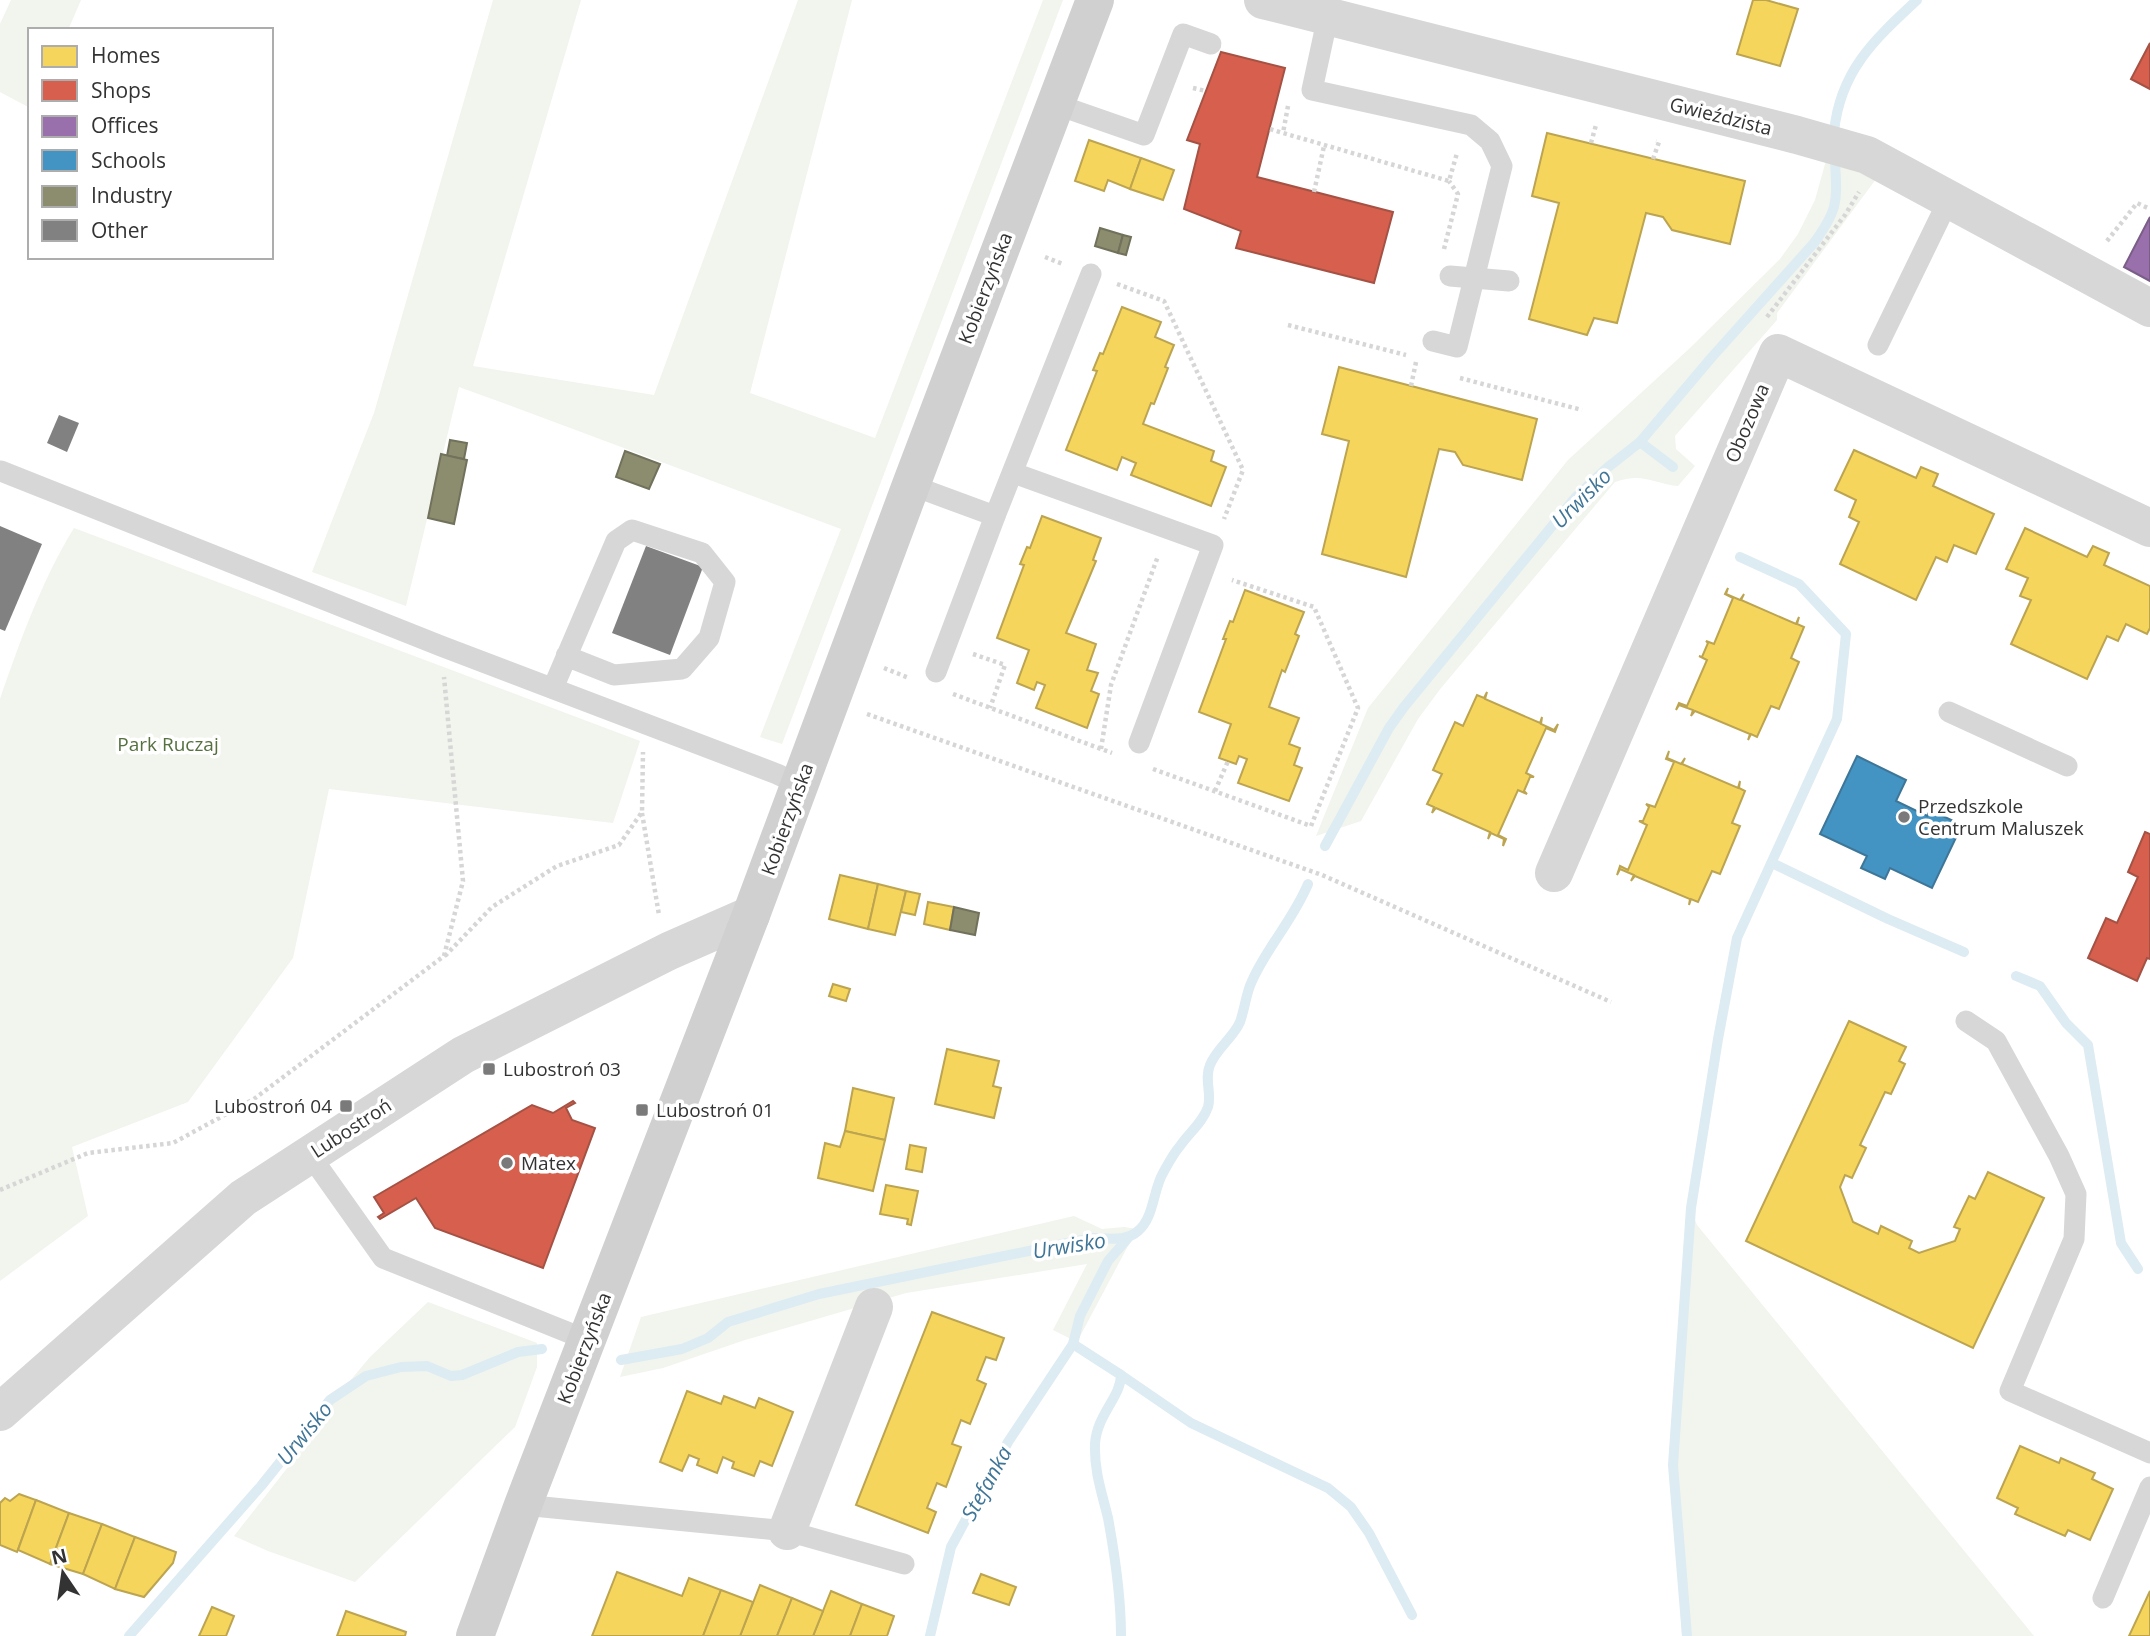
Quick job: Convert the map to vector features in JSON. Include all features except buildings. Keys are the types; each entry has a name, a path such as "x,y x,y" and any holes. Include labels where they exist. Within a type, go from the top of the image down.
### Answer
{"street":[{"name":"Kobierzyńska","path":"475,1636 751,915 1095,0"},
{"name":"Gwieździsta","path":"1263,0 1867,155 2150,308"},
{"path":"1778,352 2150,528"},
{"name":"Obozowa","path":"1554,873 1778,352"},
{"name":"Lubostroń","path":"0,1412 243,1198 463,1055 669,951 751,915"},
{"path":"787,1531 874,1307"}],"lane":[{"path":"1328,16 1312,90 1471,125 1490,141 1502,166 1457,347 1433,341"},
{"path":"1055,104 1144,135 1183,34 1212,44"},
{"path":"1878,345 1949,199"},
{"path":"938,680 947,644 995,516 1091,274"},
{"path":"1450,276 1509,281"},
{"path":"1,471 800,785"},
{"path":"1014,473 1213,545 1141,754"},
{"path":"911,485 995,516"},
{"path":"553,688 566,656 616,541 632,530 702,553 725,582 709,638 682,669 614,675 566,656"},
{"path":"1949,712 2067,766"},
{"path":"1966,1021 1996,1041 2059,1156 2076,1194 2074,1239 2010,1391 2150,1452"},
{"path":"310,1155 383,1258 567,1335 587,1340"},
{"path":"2103,1598 2150,1487"},
{"path":"523,1505 787,1531 904,1564"}],"path":[{"path":"1591,143 1596,125"},
{"path":"1270,129 1283,133"},
{"path":"1314,192 1324,146"},
{"path":"1778,352 1762,323 1844,215 1879,161"},
{"path":"2104,244 2137,203 2150,209"},
{"path":"1045,257 1164,301 1243,470 1213,545"},
{"path":"1288,325 1417,358"},
{"path":"1415,366 1428,370"},
{"path":"1453,376 1583,410"},
{"path":"1101,749 1111,685 1160,552 1314,607 1358,708 1311,826 1215,791 1141,754"},
{"path":"947,644 1005,665 990,708"},
{"path":"441,646 463,881 444,956"},
{"path":"877,666 915,680"},
{"path":"938,680 990,708 1122,757"},
{"path":"830,701 1322,875 1611,1002"},
{"path":"642,722 642,812 659,918 669,951"},
{"path":"1215,791 1228,761"},
{"path":"0,1190 89,1153 173,1143 254,1099 444,956 492,907 557,866 619,845 642,812"}],"green space":[{"path":"11,0 81,0 69,28 28,28 28,107 0,92 0,24"},
{"path":"493,0 581,0 473,366 654,395 798,0 852,0 750,393 875,438 1043,0 1063,0 782,744 760,737 841,529 495,400 459,387 406,606 312,572 374,413"},
{"path":"1827,157 1876,179 1777,313 1777,320 1675,436 1676,449 1695,466 1678,486 1640,478 1615,482 1441,688 1418,719 1361,821 1316,836 1368,708 1568,460 1690,348 1780,259 1798,234 1815,200"},
{"name":"Park Ruczaj","path":"74,528 640,741 613,823 329,789 293,958 188,1102 72,1147 88,1216 0,1281 0,699 42,590"},
{"path":"1690,1208 1697,1225 2034,1636 1682,1636 1671,1465"},
{"path":"1074,1216 1102,1229 1137,1229 1077,1342 1053,1330 1087,1264 906,1293 745,1340 663,1368 620,1377 641,1317"},
{"path":"428,1302 537,1343 537,1367 515,1427 355,1582 234,1536 306,1444 329,1406 370,1357"}],"waterway":[{"name":"Urwisko","path":"1834,132 1843,91 1862,58 1873,43 1917,0"},
{"name":"Urwisko","path":"1325,846 1389,728 1404,707 1575,498 1640,442 1814,243 1835,204 1835,160"},
{"path":"1640,442 1673,467"},
{"path":"1687,1636 1673,1465 1691,1208 1737,938 1837,719 1846,634 1799,584 1740,557"},
{"path":"1772,863 1964,952"},
{"name":"Urwisko","path":"621,1360 682,1349 708,1338 728,1322 819,1294 1092,1238 1128,1237 1138,1231 1147,1219 1160,1180 1171,1159 1206,1112 1209,1102 1210,1065 1237,1028 1258,969 1308,884"},
{"path":"2016,976 2040,986 2066,1023 2088,1045 2121,1243 2138,1269"},
{"name":"Stefanka","path":"930,1636 951,1547 1008,1442 1073,1344 1080,1316 1108,1261 1128,1238"},
{"path":"1073,1344 1121,1375 1117,1391 1100,1424 1095,1444 1097,1473 1115,1562 1121,1636"},
{"name":"Urwisko","path":"129,1636 261,1486 330,1400 366,1376 401,1367 427,1366 451,1376 462,1375 518,1352 542,1349"},
{"path":"1121,1375 1191,1423 1328,1488 1351,1507 1369,1533 1412,1615"}],"place":[{"name":"Przedszkole Centrum Maluszek","path":"1904,817"},
{"name":"Lubostroń 03","path":"489,1069"},
{"name":"Lubostroń 04","path":"346,1106"},
{"name":"Lubostroń 01","path":"642,1110"},
{"name":"Matex","path":"507,1163"}]}
